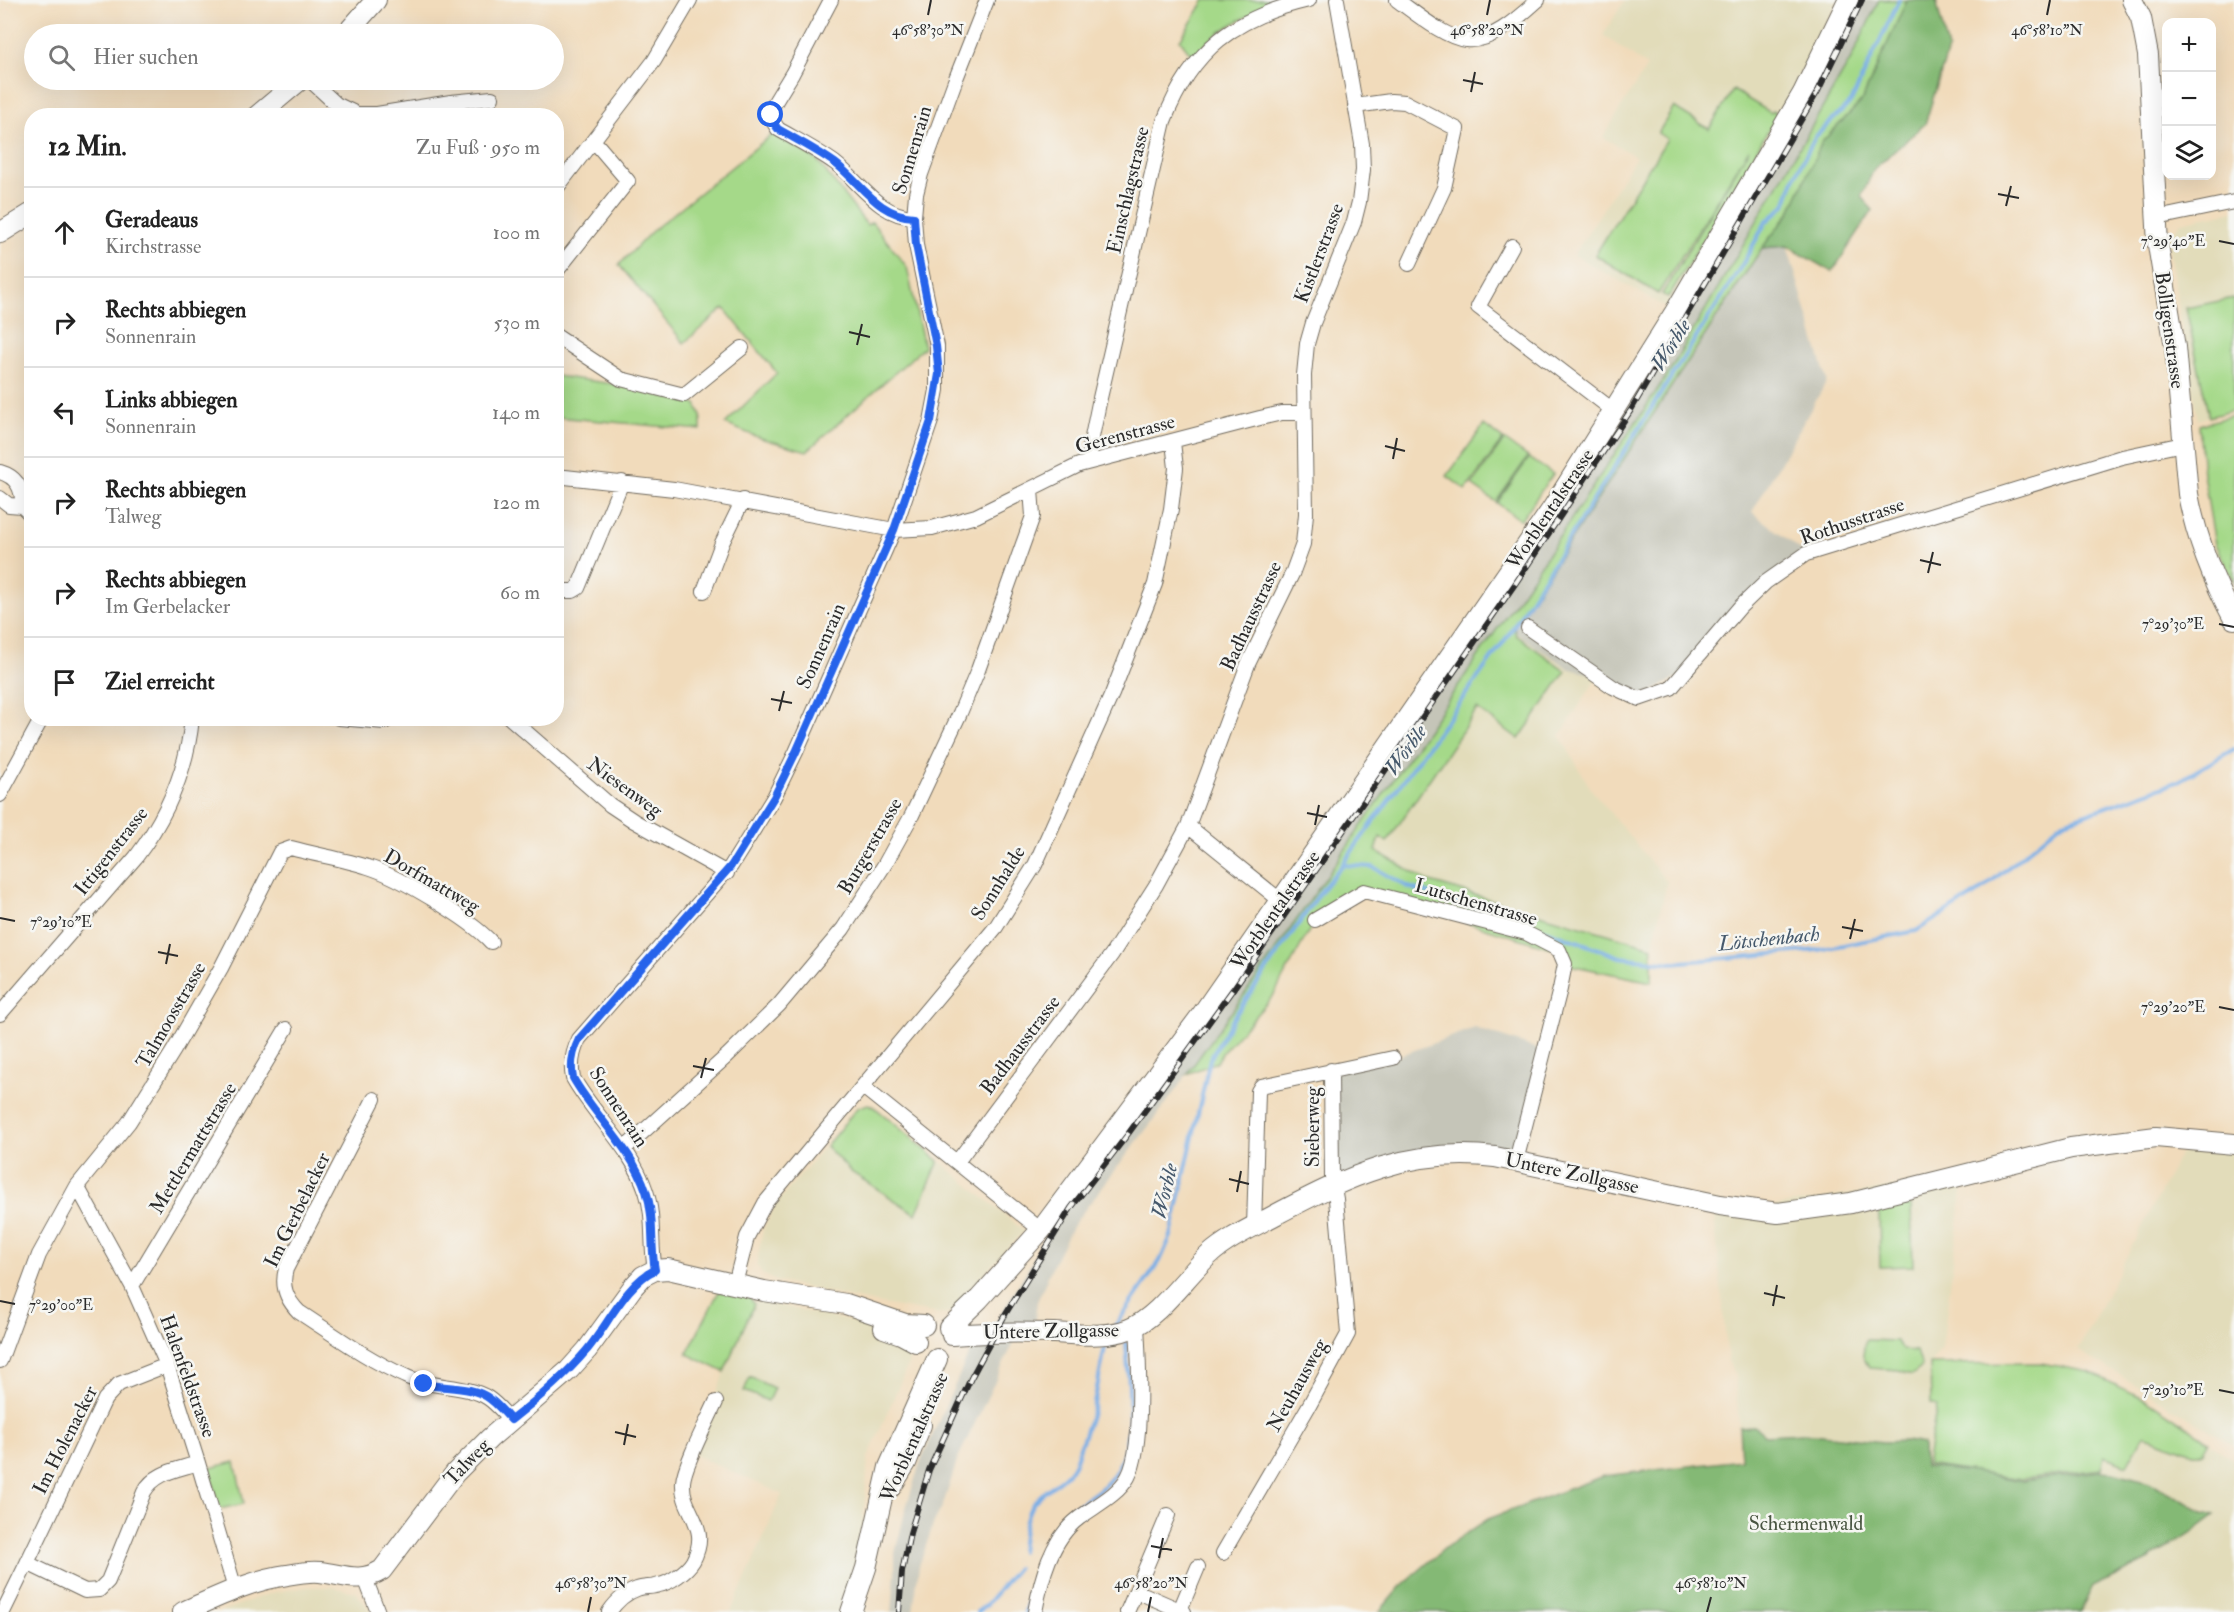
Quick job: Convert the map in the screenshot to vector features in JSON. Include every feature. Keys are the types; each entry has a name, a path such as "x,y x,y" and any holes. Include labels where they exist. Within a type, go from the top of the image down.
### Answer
{"main road":[{"path":"355,24 376,0"},
{"name":"Worblentalstrasse","path":"851,1612 866,1568 893,1456 936,1343 1041,1230 1203,1013 1552,509 1675,312 1803,93 1848,0"},
{"name":"Bolligenstrasse","path":"2137,2 2148,56 2158,245 2175,347 2183,444 2192,513 2212,574 2234,619"},
{"path":"266,108 288,90"},
{"path":"0,233 24,218"},
{"name":"Untere Zollgasse","path":"936,1343 989,1332 1103,1334 1132,1328 1152,1314 1210,1254 1233,1238 1333,1184 1366,1171 1417,1158 1464,1154 1516,1161 1720,1205 1778,1212 1851,1203 2071,1148 2156,1137 2234,1144"},
{"path":"655,1270 668,1269 764,1291 817,1298 867,1310 905,1324 936,1343"},
{"name":"Talweg","path":"366,1578 382,1570 455,1473 482,1445 569,1370 587,1350 638,1281 655,1270"},
{"path":"183,1612 235,1589 272,1578 314,1572 366,1578"}],"street":[{"path":"564,179 654,61 690,0"},
{"path":"831,0 792,75 772,107 773,122 778,129 833,162 891,213 902,217 914,217"},
{"name":"Sonnenrain","path":"655,1270 652,1256 650,1206 642,1178 573,1078 572,1061 576,1045 727,873 774,797 894,530 931,421 939,374 936,346 916,245 914,217 921,174 987,0"},
{"name":"Einschlagstrasse","path":"1090,462 1090,447 1101,391 1164,121 1172,101 1207,49 1232,29 1261,14 1309,0"},
{"name":"Kistlerstrasse","path":"1304,413 1305,358 1309,334 1350,232 1359,202 1363,157 1337,0"},
{"path":"1397,0 1446,33 1466,40 1484,37 1500,29 1538,0"},
{"path":"321,90 336,104 344,108"},
{"path":"416,108 492,98"},
{"path":"1355,106 1391,101 1405,102 1457,129 1444,188 1409,264"},
{"path":"564,262 628,181 594,141"},
{"path":"2157,218 2234,202"},
{"path":"1512,246 1478,308 1614,411"},
{"path":"564,341 621,380 684,395 742,348"},
{"name":"Gerenstrasse","path":"564,477 622,482 743,500 894,530 932,528 976,516 1079,465 1282,413 1304,413"},
{"name":"Badhausstrasse","path":"957,1162 1112,954 1156,885 1188,826 1248,664 1299,558 1306,514 1304,413"},
{"name":"Sonnhalde","path":"735,1284 747,1237 765,1203 996,927 1035,865 1112,694 1155,584 1171,509 1176,468 1173,442"},
{"name":"Rothusstrasse","path":"1528,628 1613,687 1639,699 1671,688 1740,607 1766,582 1806,554 2122,457 2183,444"},
{"path":"0,472 16,482 24,502"},
{"path":"564,591 573,591 578,588 622,482"},
{"name":"Burgerstrasse","path":"624,1149 727,1056 779,1005 843,928 885,864 937,764 978,670 1033,516 1031,490"},
{"path":"0,498 9,505 24,510"},
{"path":"704,591 722,543 743,500"},
{"path":"0,795 38,726"},
{"name":"Ittigenstrasse","path":"0,1014 136,857 156,830 167,810 181,773 190,726"},
{"name":"Niesenweg","path":"519,726 618,811 727,873"},
{"path":"1188,826 1281,901"},
{"name":"Dorfmattweg","path":"280,852 291,849 368,867 380,872 420,893 482,932 491,942"},
{"name":"Talmoosstrasse","path":"0,1361 39,1255 77,1186 129,1122 174,1050 221,968 280,852"},
{"name":"Lutschenstrasse","path":"1315,920 1364,891 1526,933 1558,950 1564,964 1560,988 1516,1161"},
{"name":"Mettlermattstrasse","path":"132,1286 286,1029"},
{"name":"Sieberweg","path":"1254,1227 1258,1091 1261,1086 1393,1058"},
{"name":"Sieberweg","path":"1331,1070 1333,1184"},
{"path":"863,1087 1041,1230"},
{"name":"Im Gerbelacker","path":"374,1100 286,1269 284,1284 286,1294 299,1312 392,1370 424,1384 466,1389 482,1394 498,1405 511,1420"},
{"name":"Neuhausweg","path":"1223,1553 1348,1334 1333,1184"},
{"name":"Halenfeldstrasse","path":"77,1186 132,1286 167,1365 235,1589"},
{"path":"1035,1612 1051,1557 1066,1530 1125,1482 1131,1471 1138,1419 1132,1328"},
{"name":"Im Holenacker","path":"3,1612 105,1400 119,1384 167,1365"},
{"path":"609,1612 629,1592 644,1586 659,1586 681,1573 693,1561 699,1536 697,1522 684,1496 683,1479 716,1401"},
{"path":"27,1563 85,1591 99,1590 108,1581 150,1482 157,1476 198,1463"},
{"path":"1127,1612 1168,1515"},
{"path":"1136,1591 1182,1611 1198,1567"},
{"path":"366,1578 378,1612"}],"shaded area":[{"path":"1625,0 1838,0 1790,97 1667,308 1574,255 1636,157 1603,137 1647,66 1603,35"},
{"path":"1856,0 1879,0 1851,59 1669,372 1524,590 1269,960 1165,1105 1073,1225 1037,1302 1033,1333 1019,1332 958,1458 943,1505 934,1522 919,1566 913,1612 892,1612 895,1553 906,1508 920,1463 975,1340 998,1319 1055,1223 1606,438"},
{"path":"2234,211 2234,410 2198,420 2168,244 2169,236 2181,222"},
{"path":"1787,246 1827,381 1752,512 1806,554 1766,582 1685,673 1639,699 1598,676 1570,669 1517,634 1514,627 1762,248"},
{"path":"1517,634 1570,669 1598,676 1560,736 1591,789 1667,882 1652,947 1427,881 1376,851 1380,836"},
{"path":"1475,1028 1544,1051 1516,1161 1464,1154 1333,1184 1331,1070 1393,1058"},
{"path":"865,1104 873,1106 1024,1231 987,1270 958,1307 950,1313 939,1314 871,1302 776,1281 762,1274 758,1266 763,1230 776,1204 857,1108"},
{"path":"2187,1140 2234,1144 2234,1445 2078,1350"},
{"path":"1964,1176 1942,1348 1930,1364 2041,1363 2089,1372 2147,1400 2234,1460 2234,1612 2080,1612 2093,1587 2130,1570 2191,1533 2214,1515 2149,1482 2099,1471 2023,1481 1974,1472 1924,1467 1922,1444 1804,1433 1765,1435 1754,1426 1739,1427 1735,1375 1728,1361 1713,1203 1751,1210"},
{"path":"756,1300 862,1324 902,1342 909,1355 909,1362 868,1458 862,1533 856,1571 841,1612 731,1612 782,1494 690,1453"},
{"path":"306,1587 331,1587 356,1592 371,1612 219,1612 271,1593"}],"green space":[{"path":"1205,0 1285,0 1226,28 1195,55 1190,53 1180,40"},
{"path":"1879,0 1907,0 1861,102 1822,142 1790,212 1762,248 1514,627 1516,635 1566,671 1519,739 1477,709 1387,842 1380,837 1376,851 1427,881 1652,947 1652,982 1565,964 1558,950 1364,891 1315,920 1273,996 1223,1052 1217,1062 1187,1074 1269,960 1524,590 1669,372 1851,59"},
{"path":"1907,0 1936,0 1948,50 1925,124 1874,169 1861,197 1873,210 1832,272 1787,246 1762,248 1790,212 1822,142 1861,102"},
{"path":"1733,90 1771,113 1772,111 1778,114 1668,298 1662,294 1749,149 1658,294 1595,255 1667,139 1658,133 1674,107 1709,129"},
{"path":"774,133 817,160 867,225 872,222 907,267 924,347 807,451 760,438 725,424 777,373 724,308 684,343 619,265 652,231"},
{"path":"2234,298 2234,410 2209,417 2186,308"},
{"path":"564,377 614,384 696,404 701,415 701,430 564,418"},
{"path":"2234,415 2234,583 2215,544 2203,474 2199,425"},
{"path":"1484,425 1503,439 1466,490 1447,476"},
{"path":"1504,440 1528,457 1496,502 1472,485"},
{"path":"1529,458 1553,474 1521,520 1497,503"},
{"path":"868,1104 939,1161 916,1214 851,1172 826,1146 857,1108"},
{"path":"1911,1205 1913,1266 1880,1267 1879,1206"},
{"path":"719,1291 750,1298 754,1304 724,1372 687,1354"},
{"path":"1865,1340 1897,1341 1902,1350 1917,1351 1922,1367 1912,1375 1899,1370 1869,1368 1863,1356"},
{"path":"2041,1363 2089,1372 2147,1400 2209,1441 2202,1453 2193,1453 2144,1435 2127,1465 2104,1456 2101,1469 2022,1479 1926,1465 1937,1406 1931,1404 1930,1364"},
{"path":"750,1377 774,1388 768,1401 744,1391"},
{"name":"Schermenwald","path":"1754,1426 1765,1435 1804,1433 1923,1444 1924,1467 1974,1472 2023,1481 2099,1471 2113,1472 2149,1482 2204,1512 2215,1515 2150,1559 2093,1587 2080,1612 1379,1612 1401,1586 1446,1547 1488,1519 1603,1476 1741,1460 1739,1427"},
{"path":"235,1462 244,1504 219,1509 210,1468"}],"waterway":[{"name":"Worble","path":"1115,1326 1160,1261 1171,1236 1210,1059 1236,1014 1324,887 1505,640 1742,265 1766,222 1785,205 1796,174 1815,137 1851,102 1899,0"},
{"name":"Lötschenbach","path":"1342,865 1373,867 1408,887 1557,934 1620,957 1671,963 1818,950 1916,931 1979,892 2061,823 2179,781 2234,749"},
{"name":"Worble","path":"1021,1551 1026,1522 1032,1505 1066,1474 1075,1462 1093,1409 1108,1340"},
{"path":"1043,1554 1063,1517 1104,1486 1115,1472 1123,1456 1130,1399 1126,1343"},
{"name":"Worble","path":"977,1612 987,1604 1017,1568"},
{"path":"1025,1612 1035,1576"}],"railway":[{"path":"899,1612 902,1572 910,1533 929,1470 971,1378 1006,1313 1071,1208 1128,1134 1236,985 1515,584 1631,410 1818,91 1862,0"}],"route":[{"path":"424,1384 466,1389 482,1394 498,1405 511,1420 558,1382 587,1350 638,1281 655,1270 652,1256 650,1206 642,1178 573,1078 573,1053 579,1039 727,873 774,797 894,530 931,421 939,374 938,360 916,245 914,217 902,217 891,213 833,162 778,129 771,115"}]}
